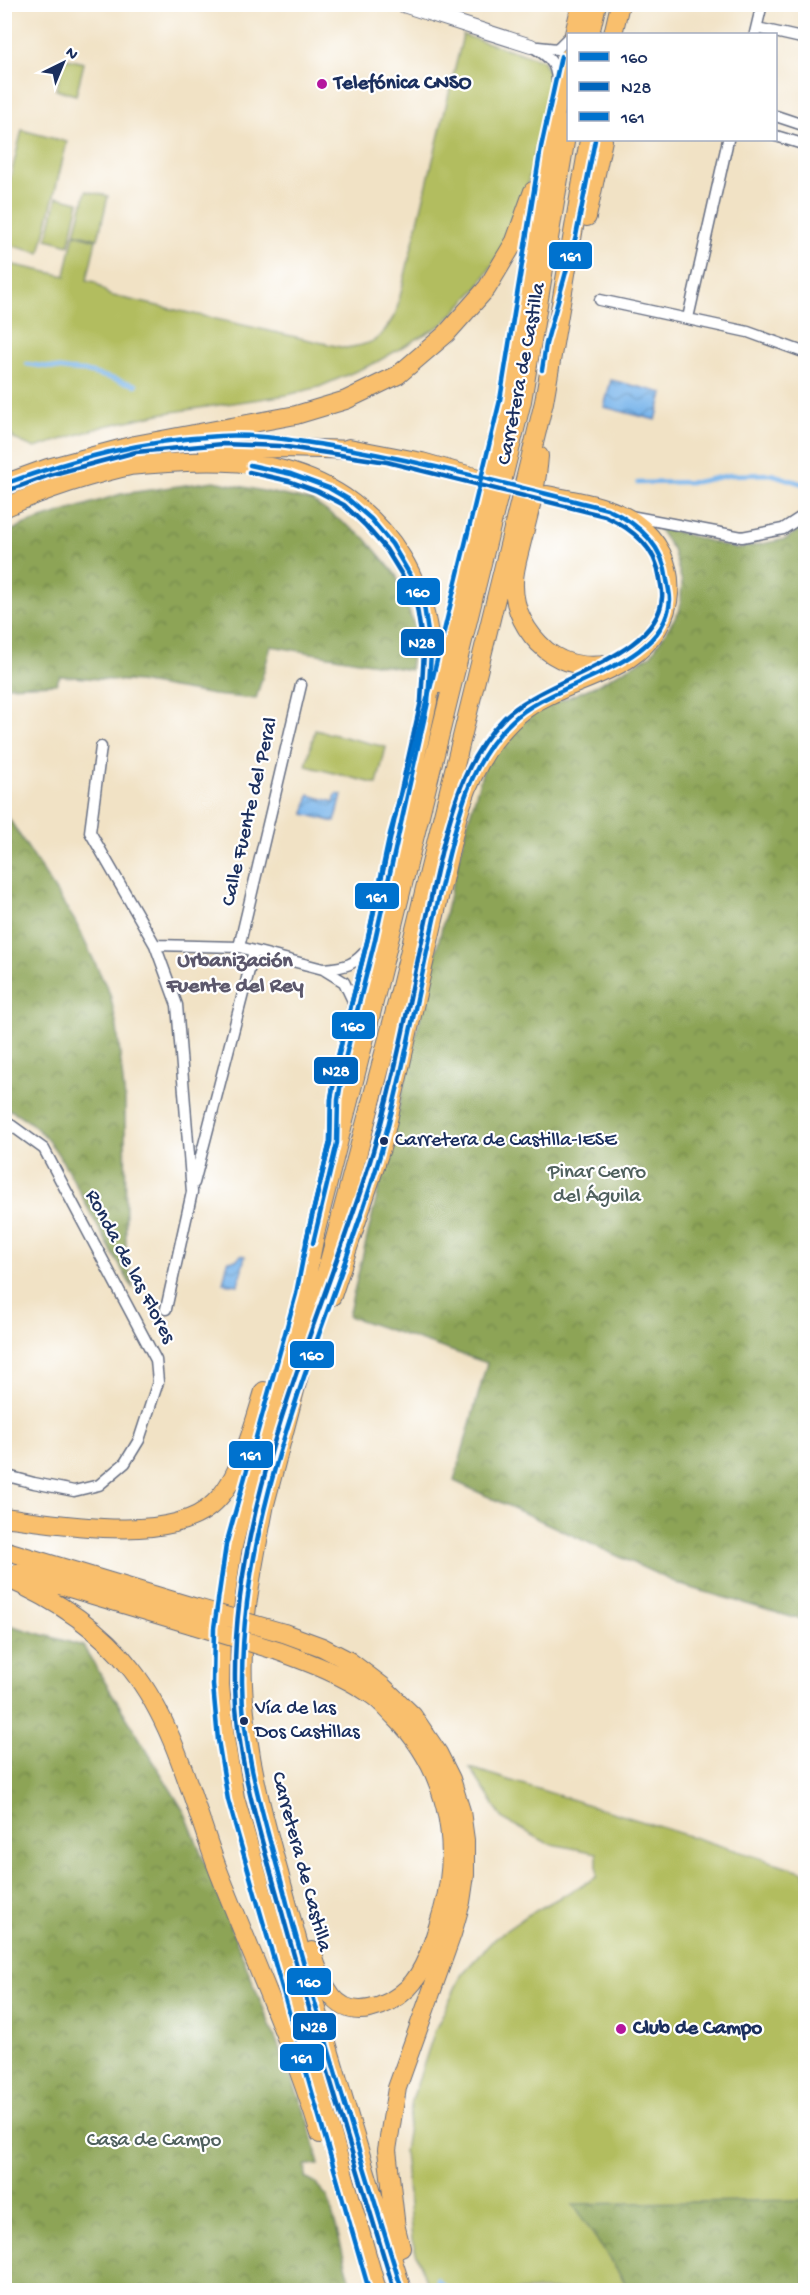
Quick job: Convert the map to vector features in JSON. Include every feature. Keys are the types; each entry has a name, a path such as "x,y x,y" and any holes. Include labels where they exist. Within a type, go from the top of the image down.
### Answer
{"highway":[{"path":"576,33 581,4"},
{"path":"576,33 597,4"},
{"path":"613,33 620,4"},
{"path":"625,33 631,4"},
{"path":"398,836 438,687 507,401 549,148 567,62"},
{"name":"Carretera de Castilla","path":"377,2289 236,1798 225,1739 220,1685 221,1629 233,1546 303,1296 316,1230 522,401 567,130"},
{"name":"Carretera de Castilla","path":"402,2290 298,1945 256,1787 246,1736 242,1683 244,1635 250,1582 265,1504 393,1019 544,402 589,141"},
{"path":"553,346 583,238 603,141"},
{"path":"4,484 48,468 135,444 296,415 346,400 398,375 446,334 487,288 515,242 549,148"},
{"path":"544,402 538,479 514,582 522,623 532,638 550,653 580,666 627,660"},
{"path":"135,444 222,436 281,439 422,462 478,478"},
{"path":"4,508 35,493 78,479 183,454 282,448 359,450"},
{"path":"128,466 183,462 232,462 283,470 331,489 361,509 396,547 416,583 426,615 431,636 432,662 428,702 375,940 345,1059 338,1100 338,1143"},
{"path":"287,1425 377,1162 399,1077 457,819 477,764 490,744 520,713 557,692 627,660 649,641 664,620 668,608 669,579 661,553 653,540 633,521 607,509 548,495"},
{"path":"4,1517 103,1528 146,1528 170,1526 214,1504 230,1480 242,1455 316,1230"},
{"path":"4,1550 195,1616 344,1677 375,1697 405,1727 428,1758 440,1786 450,1842 451,1873 445,1901 426,1961 409,1987 389,2003 367,2011 349,2008 332,1997 316,1968 278,1831 256,1787"},
{"path":"4,1568 195,1616 284,1633 322,1647 349,1661 382,1686 413,1716 438,1753 451,1779 461,1811 465,1840 465,1875 461,1902 452,1934 397,2088 387,2150 396,2228 411,2290"},
{"path":"4,1577 36,1591 73,1614 104,1640 132,1669 161,1719 181,1765 219,1873 313,2111 352,2233 377,2289"}],"street":[{"path":"400,4 531,46 556,49 567,41"},
{"path":"756,31 762,4"},
{"path":"777,34 806,39"},
{"path":"531,46 552,60 557,73 558,103"},
{"path":"777,116 806,126"},
{"path":"777,136 806,145"},
{"path":"688,318 724,141"},
{"path":"600,300 748,332 806,352"},
{"path":"622,515 742,537 783,529 806,514"},
{"name":"Calle Fuente del Peral","path":"239,947 301,685"},
{"path":"101,747 90,832 155,945 177,1005 192,1192"},
{"path":"323,969 346,967 359,959 375,940"},
{"path":"155,945 239,947 323,969 344,982 353,1001 345,1059"},
{"path":"166,1309 192,1192 254,951"},
{"name":"Ronda de las Flores","path":"4,1120 44,1149 49,1157 156,1360 158,1382 140,1440 125,1463 99,1485 74,1491 4,1475"}],"green space":[{"path":"463,35 542,60 549,72 550,80 523,206 500,253 478,287 443,324 375,363 319,387 287,395 159,414 105,426 35,448 14,439 8,428 8,417 5,416 4,263 66,276 74,234 96,240 87,280 95,282 109,295 345,348 364,345 381,335 396,313"},
{"path":"64,58 84,63 76,95 56,90"},
{"path":"22,130 67,142 40,253 5,244 5,199"},
{"path":"86,191 108,196 98,239 75,233"},
{"path":"57,197 79,202 69,245 47,239"},
{"path":"214,481 312,501 365,538 396,575 415,628 410,670 271,646 256,699 214,695 138,682 60,676 56,684 5,686 5,534 25,524 121,494"},
{"name":"Pinar Cerro del Águila","path":"805,525 805,1621 681,1585 454,1481 487,1363 348,1316 466,828 484,767 506,735 537,711 597,685 651,655 680,610 682,582 673,550 658,528 736,549 786,539"},
{"path":"315,730 386,747 377,784 306,766"},
{"path":"4,811 75,921 110,994 117,1027 125,1100 126,1247 133,1289 58,1153 35,1126 5,1108"},
{"name":"Casa de Campo","path":"5,1624 83,1646 185,1813 309,2122 319,2165 306,2165 305,2178 315,2183 328,2197 353,2290 5,2290"},
{"name":"Club de Campo","path":"470,1768 805,1872 805,2290 429,2290 412,2240 404,2152 412,2100 435,2030 462,1974 495,1938 528,1915 597,1877 597,1853 547,1843 503,1819"},
{"path":"805,2200 805,2290 630,2290 573,2204"}],"water":[{"path":"611,380 663,393 656,420 604,407"},
{"path":"336,794 342,795 335,822 304,814 309,795 334,802"},
{"path":"241,1255 245,1256 238,1285 223,1283 228,1261 236,1260"}],"waterway":[{"path":"27,364 84,371 136,385"},
{"path":"638,483 696,482 730,475 771,474 806,485"},
{"path":"437,2279 448,2290"}],"transit line":[{"name":"161","path":"369,2290 228,1800 218,1740 213,1685 214,1628 226,1545 296,1294 330,1142 331,1099 338,1057 368,938 390,834 431,685 500,400 541,147 561,56"},
{"name":"161","path":"542,370 546,344 576,236 595,141"},
{"name":"160","path":"4,484 84,458 137,446 192,438 233,436 285,439 396,458 607,509 639,528 654,545 665,567 670,600 663,623 649,642 605,671 554,694 512,721 489,748 473,777 456,825 407,1047 376,1169 289,1421 256,1548 246,1614 242,1681 243,1709 251,1765 264,1821 314,2000 402,2290"},
{"name":"N28","path":"7,491 50,475 136,452 222,444 280,446 387,462 605,516 641,540 654,557 658,568 662,598 656,619 641,636 621,652 545,691 504,718 481,747 464,779 442,849 389,1094 378,1134 280,1424 261,1488 247,1553 238,1618 235,1684 236,1712 244,1768 307,2002 394,2290"},
{"name":"160","path":"250,465 291,474 329,488 348,499 371,519 392,544 416,585 424,606 431,652 428,702 375,940 345,1059 338,1100 337,1143 313,1243"},
{"name":"N28","path":"249,472 289,481 317,491 344,505 365,525 386,549 410,588 417,608 424,652 421,701 368,938 338,1057 331,1099 330,1142 306,1241"}],"place":[{"name":"Telefónica CNSO","path":"322,84"},
{"name":"Carretera de Castilla-IESE","path":"384,1141"},
{"name":"Vía de las Dos Castillas","path":"244,1721"},
{"name":"Club de Campo","path":"621,2029"}],"district":[{"name":"Urbanización Fuente del Rey","path":"235,974"}]}
